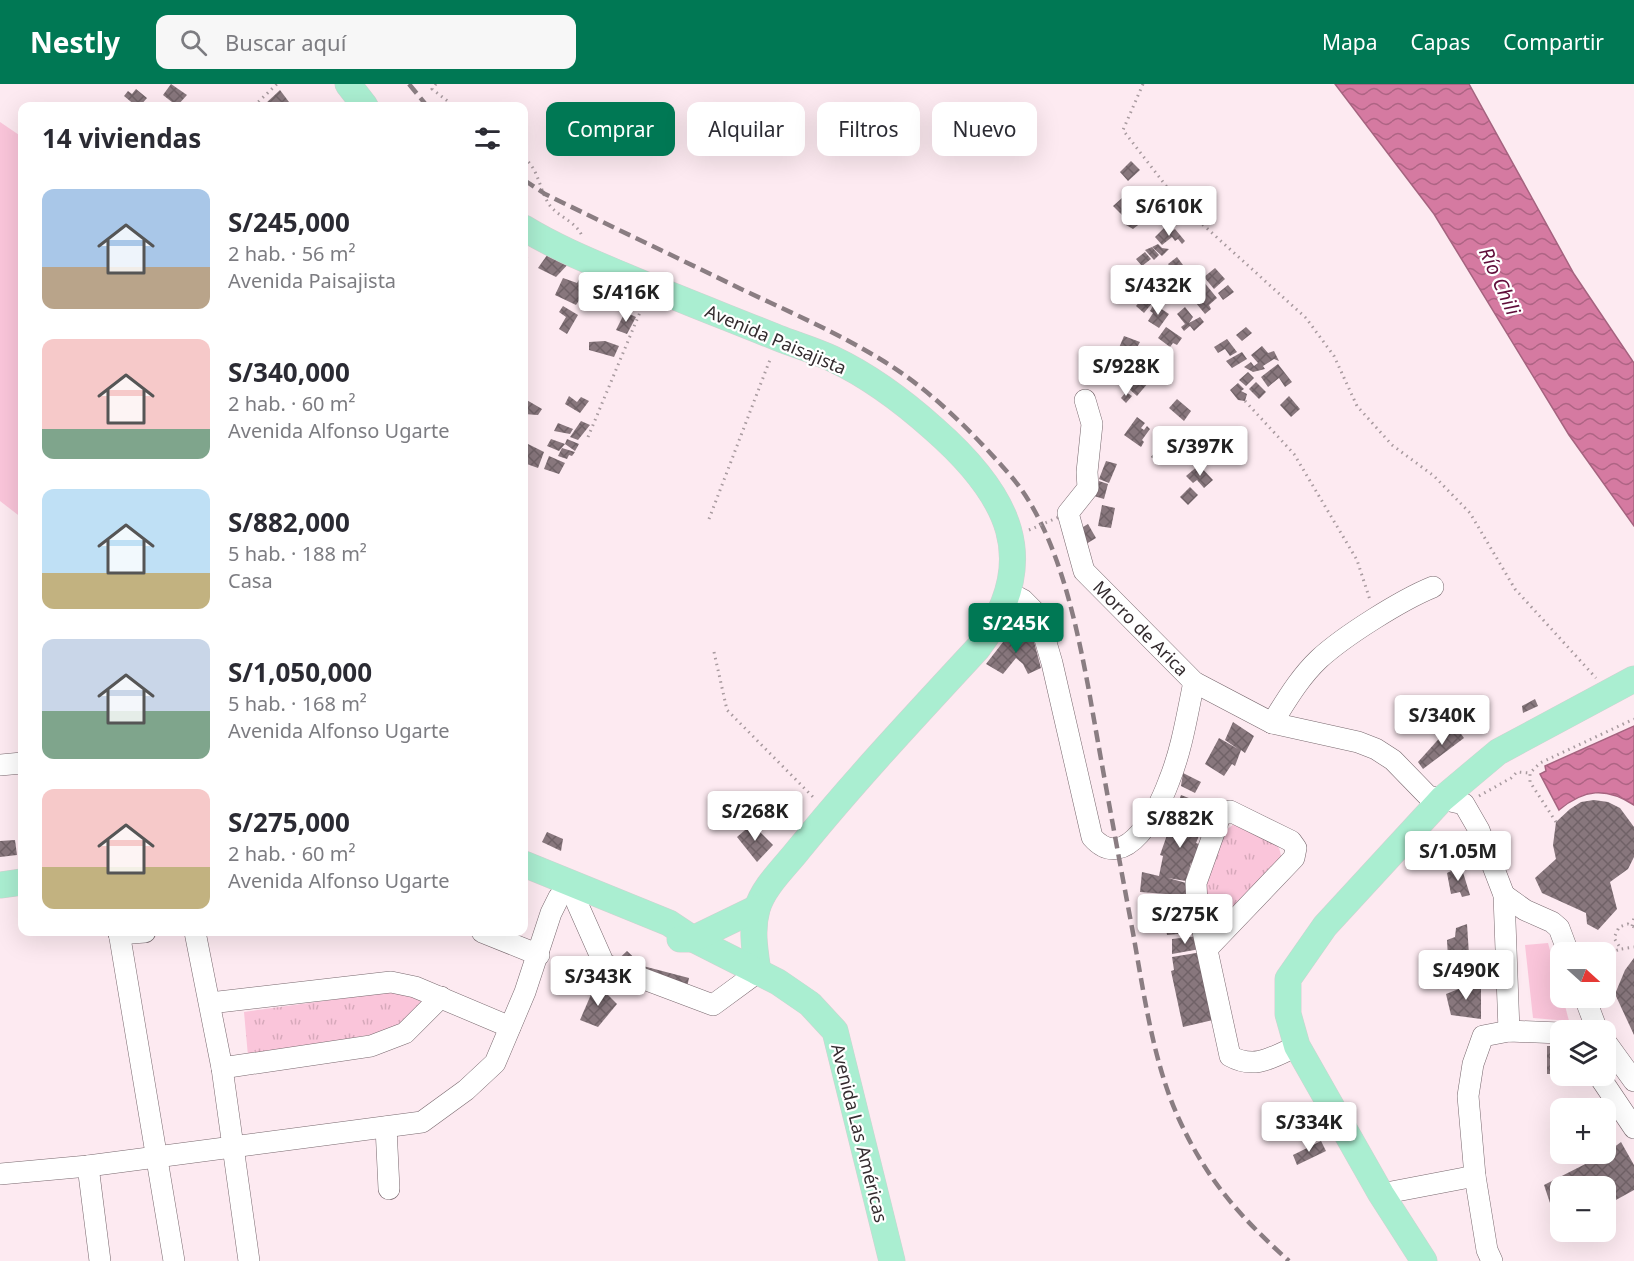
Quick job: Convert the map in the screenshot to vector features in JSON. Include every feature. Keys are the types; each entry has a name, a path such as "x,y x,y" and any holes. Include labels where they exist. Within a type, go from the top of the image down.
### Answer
{"main road":[{"path":"348,84 362,102"},
{"name":"Avenida Paisajista","path":"528,230 596,264 834,360 909,407 963,454 987,483 1003,510 1010,536 1013,566 1008,592 996,624 978,648 829,813 771,883 757,908 754,939 758,972"},
{"path":"1424,1261 1381,1194 1297,1046 1288,1014 1288,979 1325,927 1453,802 1498,752 1624,685"},
{"name":"Avenida Las Américas","path":"528,866 669,923 693,939 758,972 810,1004 835,1031 892,1261"},
{"path":"0,870 18,868"},
{"path":"0,885 18,883"},
{"name":"Avenida Las Américas","path":"528,883 666,939 693,939"},
{"path":"693,939 757,908"}],"street":[{"path":"1063,515 1088,488 1087,471 1092,424 1084,399"},
{"name":"Morro de Arica","path":"1063,515 1084,571 1194,681 1272,723 1358,742 1376,749 1393,760 1428,796 1453,802"},
{"path":"1272,723 1295,686 1319,659 1415,594 1433,587"},
{"path":"1008,592 1023,600 1038,615 1053,663 1092,837 1104,848 1118,849 1134,842 1155,811 1169,783 1179,750 1194,681"},
{"path":"0,765 18,763"},
{"path":"1453,802 1479,830 1504,895 1503,921 1509,1031"},
{"path":"1207,949 1294,858 1296,848 1291,841 1230,811 1220,816 1196,883 1197,904 1230,1056 1244,1064 1255,1063 1297,1046"},
{"path":"1504,895 1525,910 1552,922 1559,928 1564,942"},
{"path":"0,1174 88,1166 422,1122 466,1090 495,1063 539,955 551,913 568,900 604,964 713,1005 758,972"},
{"path":"120,936 159,1157 174,1261"},
{"path":"196,936 222,1068 249,1261"},
{"path":"492,936 539,955"},
{"path":"210,1003 392,982 415,987 510,1027"},
{"path":"222,1068 371,1046 405,1033 441,997"},
{"path":"1492,1261 1487,1250 1475,1176 1468,1096 1473,1064 1483,1036 1509,1031 1550,1033"},
{"path":"1616,1056 1634,1081"},
{"path":"1606,1086 1633,1126"},
{"path":"386,1127 389,1189"},
{"path":"88,1166 100,1261"},
{"path":"1381,1194 1475,1176"}],"path":[{"path":"258,102 277,84"},
{"path":"436,84 432,89 449,102"},
{"path":"1143,84 1123,130 1172,195 1306,318 1334,356 1357,406 1392,445 1434,476 1470,513 1515,589 1592,675 1624,685"},
{"path":"528,161 532,164 551,207 579,229 596,264"},
{"path":"588,437 650,286"},
{"path":"709,519 778,338"},
{"path":"1245,401 1294,454 1357,560 1377,618"},
{"path":"1029,530 1063,515"},
{"path":"714,652 727,710 829,813"},
{"path":"1556,822 1530,782 1530,773 1540,763 1634,719"},
{"path":"1453,802 1511,778 1517,772 1530,773"},
{"path":"1621,949 1615,942 1614,934 1623,925 1633,926 1634,918"},
{"path":"1616,951 1634,947"}],"green space":[{"path":"0,122 18,134 18,515 0,501"},
{"path":"1237,822 1272,839 1280,850 1281,858 1215,933 1208,928 1201,888 1223,832"},
{"path":"1548,943 1550,1008 1566,1008 1569,1020 1533,1018 1525,945"},
{"path":"396,991 433,1001 403,1029 248,1056 244,1012"}],"water":[{"name":"Río Chili","path":"1335,84 1469,84 1574,274 1634,363 1634,526 1569,435 1434,214"},
{"path":"1634,726 1634,805 1614,795 1595,793 1577,798 1559,810 1540,774 1546,771 1545,766"}],"building":[{"path":"171,84 187,95 181,102 172,102 163,95"},
{"path":"136,89 147,98 144,102 131,102 124,96 128,91 132,94"},
{"path":"280,90 289,102 267,102"},
{"path":"1131,161 1140,170 1128,181 1120,172"},
{"path":"1131,190 1142,203 1125,218 1113,206"},
{"path":"1147,207 1152,214 1133,229 1126,225"},
{"path":"1165,207 1173,215 1164,223 1156,215"},
{"path":"1164,228 1169,234 1175,229 1185,241 1182,244 1178,239 1175,241 1172,237 1162,245 1155,237"},
{"path":"1158,244 1162,248 1169,249 1162,256 1152,247"},
{"path":"1152,247 1159,255 1154,260 1145,250"},
{"path":"550,251 571,261 556,277 538,268"},
{"path":"1145,252 1151,259 1142,266 1136,259"},
{"path":"1177,257 1183,265 1174,272 1168,264"},
{"path":"1166,265 1174,272 1163,285 1153,280"},
{"path":"1215,268 1225,279 1214,289 1204,277"},
{"path":"585,269 596,274 576,305 555,295 563,278 577,283"},
{"path":"1203,281 1217,298 1209,305 1211,309 1205,314 1196,303 1203,297 1195,288"},
{"path":"1157,284 1165,293 1158,300 1149,291"},
{"path":"1174,285 1181,294 1171,297 1166,291"},
{"path":"1228,285 1234,292 1223,300 1218,293"},
{"path":"1145,295 1153,302 1144,313 1136,306"},
{"path":"1154,304 1169,314 1159,328 1148,321 1153,313 1150,311"},
{"path":"563,306 578,315 567,334 559,329 566,317 559,312"},
{"path":"1185,307 1193,317 1189,323 1200,317 1204,322 1194,331 1190,326 1184,331 1181,327 1185,324 1177,314"},
{"path":"625,312 636,317 627,334 616,330"},
{"path":"1166,327 1182,338 1177,345 1173,343 1170,347 1158,338"},
{"path":"1246,327 1252,333 1242,341 1236,335"},
{"path":"1124,336 1140,342 1127,366 1113,362"},
{"path":"1227,339 1237,352 1230,356 1225,349 1218,353 1214,347"},
{"path":"605,341 619,346 614,357 589,350 589,342"},
{"path":"1262,346 1268,353 1274,351 1279,361 1274,359 1263,366 1265,369 1253,372 1244,367 1251,362 1254,366 1258,363 1251,355"},
{"path":"1242,352 1247,359 1232,368 1226,361"},
{"path":"1151,361 1160,369 1137,396 1128,388"},
{"path":"1278,364 1292,382 1285,387 1279,378 1268,387 1261,377"},
{"path":"1248,372 1254,378 1246,386 1239,380"},
{"path":"1256,382 1266,392 1259,399 1249,389"},
{"path":"1238,383 1244,389 1241,391 1247,394 1245,401 1238,400 1230,390"},
{"path":"1126,392 1132,396 1126,403 1121,398"},
{"path":"569,396 577,402 581,397 589,401 580,413 565,404"},
{"path":"1289,396 1300,409 1291,417 1280,405"},
{"path":"1177,399 1191,411 1184,421 1169,408"},
{"path":"528,401 542,409 538,415 528,414"},
{"path":"1137,417 1145,423 1141,428 1144,430 1147,426 1150,429 1142,440 1144,442 1141,447 1124,435"},
{"path":"581,421 590,425 578,440 570,437"},
{"path":"558,423 573,429 570,434 554,431"},
{"path":"551,439 565,444 559,451 547,446"},
{"path":"567,439 579,444 575,451 565,444"},
{"path":"1165,439 1182,452 1175,461 1166,454 1159,463 1151,457"},
{"path":"528,444 544,452 538,468 528,464"},
{"path":"562,448 575,452 567,459 558,456"},
{"path":"549,456 565,463 559,474 544,469"},
{"path":"1106,461 1117,464 1109,483 1099,479"},
{"path":"1199,465 1213,480 1204,488 1197,480 1193,483 1186,476"},
{"path":"1099,481 1108,484 1104,499 1094,496"},
{"path":"1190,487 1198,495 1188,505 1180,497"},
{"path":"1102,505 1115,508 1111,528 1098,526"},
{"path":"1088,524 1096,538 1086,544 1078,530"},
{"path":"1010,633 1033,638 1041,668 1028,674 1023,664 1016,658 1003,674 986,664"},
{"path":"1535,699 1538,706 1523,713 1522,706"},
{"path":"1233,722 1254,736 1245,753 1241,750 1235,766 1232,764 1224,776 1205,764 1219,738 1238,749 1225,740"},
{"path":"1453,723 1464,738 1423,769 1418,762"},
{"path":"1183,773 1201,782 1195,793 1181,786"},
{"path":"1181,795 1215,808 1206,836 1200,833 1196,843 1201,845 1200,867 1191,863 1186,881 1168,878 1190,884 1191,896 1140,892 1142,872 1159,876 1163,856 1160,855"},
{"path":"1594,800 1608,802 1620,808 1634,827 1634,857 1628,869 1610,882 1617,909 1598,930 1587,924 1586,913 1542,893 1535,878 1556,859 1553,845 1556,822 1581,802"},
{"path":"752,824 773,845 757,862 737,837"},
{"path":"547,832 563,839 561,851 542,842"},
{"path":"15,840 17,855 0,857 0,841"},
{"path":"1461,866 1470,895 1462,897 1460,892 1451,894 1447,873"},
{"path":"1195,914 1198,932 1167,935 1165,921"},
{"path":"1467,924 1469,955 1448,958 1447,940 1455,937 1456,928"},
{"path":"1198,936 1200,949 1172,954 1172,939"},
{"path":"627,951 643,966 689,978 685,997 613,964"},
{"path":"1202,952 1213,1020 1183,1027 1171,971 1174,970 1172,957"},
{"path":"1634,958 1634,1035 1616,996 1625,970"},
{"path":"1481,980 1481,1019 1451,1015 1446,994"},
{"path":"596,983 617,1004 598,1027 580,1020"},
{"path":"1547,1046 1550,1046 1550,1074 1547,1074"},
{"path":"1321,1141 1326,1151 1297,1165 1293,1155"},
{"path":"1621,1142 1634,1165 1634,1190 1616,1200 1616,1176 1562,1176 1585,1164 1616,1164 1616,1146"},
{"path":"1550,1182 1550,1203 1544,1185"}],"railway":[{"path":"409,84 424,102"},
{"path":"528,183 545,194 814,324 885,362 920,386 952,414 996,459 1026,497 1052,549 1078,636 1145,1003 1169,1096 1189,1139 1212,1178 1239,1212 1289,1261"}]}
